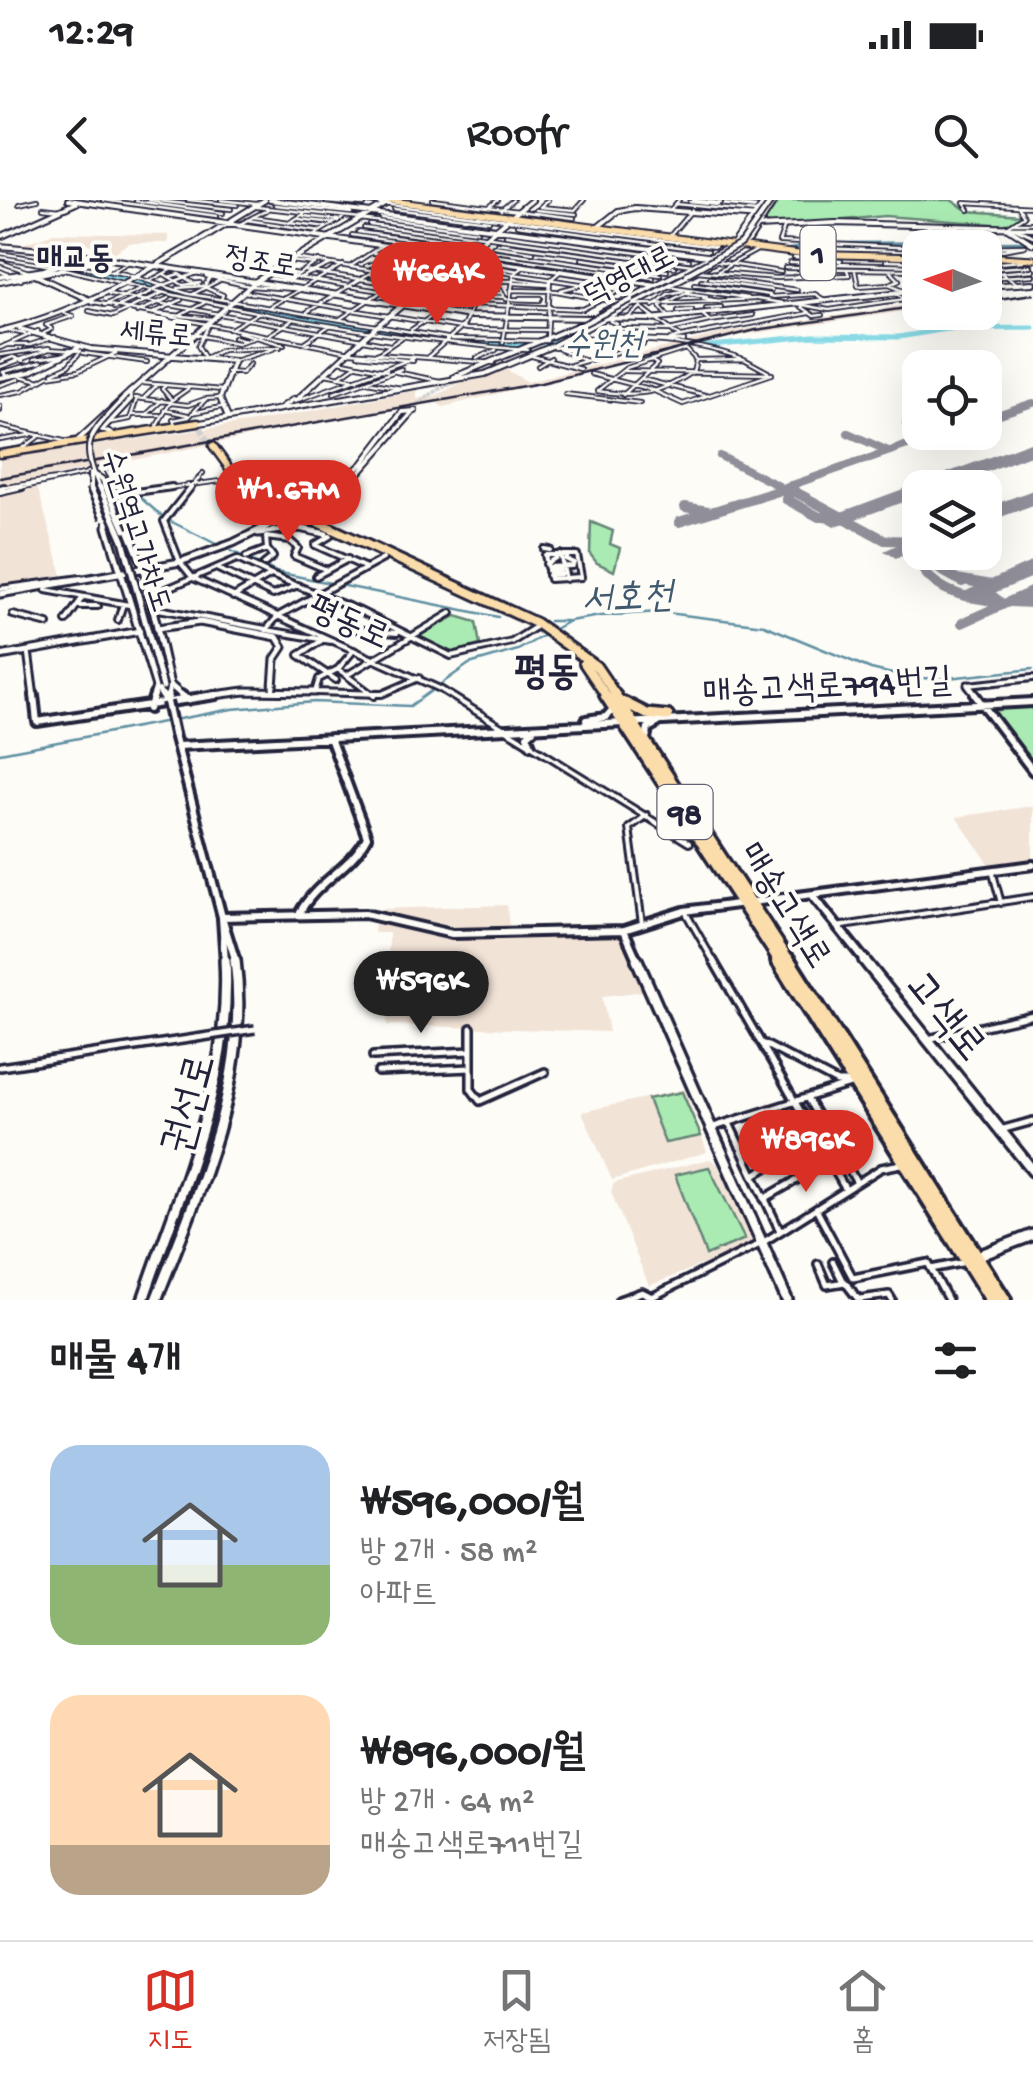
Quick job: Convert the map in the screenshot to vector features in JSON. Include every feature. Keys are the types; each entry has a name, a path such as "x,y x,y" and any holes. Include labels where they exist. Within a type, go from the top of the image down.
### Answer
{"main road":[{"path":"388,201 436,203 463,209"},
{"name":"1","path":"407,202 573,219 619,232 669,237"},
{"name":"1","path":"513,215 524,220 573,219"},
{"name":"1","path":"599,227 757,248 902,259"},
{"name":"1","path":"757,248 797,256 840,260 864,256 887,264 902,262"},
{"path":"1002,267 1029,268"},
{"path":"1002,267 1029,268"},
{"name":"덕영대로","path":"0,455 202,423"},
{"name":"덕영대로","path":"0,455 113,436"},
{"name":"매송고색로","path":"290,515 233,479 212,446 228,480 258,501 538,628"},
{"name":"매송고색로","path":"328,533 538,628 596,666 972,1259 992,1300"},
{"path":"614,697 647,714 669,718"},
{"name":"매송고색로","path":"628,720 646,739 905,1163 1004,1300"}],"street":[{"path":"19,204 37,200"},
{"path":"68,200 402,248 454,250"},
{"path":"95,204 103,200 223,213 246,201"},
{"path":"149,200 231,209"},
{"path":"188,200 238,206"},
{"path":"221,200 682,264 710,276 739,281 809,313"},
{"path":"2,332 94,302 268,200 604,242 783,270 887,264"},
{"path":"352,200 388,201"},
{"path":"376,268 454,217 468,200"},
{"path":"475,206 483,200"},
{"path":"489,207 498,200"},
{"path":"448,254 514,200"},
{"path":"282,407 325,374 398,305 532,200"},
{"path":"536,210 548,200"},
{"path":"515,264 562,231 584,200"},
{"path":"674,206 680,200"},
{"path":"0,237 80,201"},
{"path":"130,204 137,201 216,213"},
{"path":"150,212 172,201"},
{"path":"188,212 209,201"},
{"path":"240,224 283,201"},
{"path":"278,230 327,201 364,205"},
{"path":"314,235 372,201"},
{"path":"123,433 105,434 105,426 167,355 256,281 388,201"},
{"path":"370,243 436,203 452,201 463,209"},
{"path":"674,206 692,210 770,201"},
{"name":"덕영대로","path":"716,259 770,201"},
{"name":"덕영대로","path":"113,436 461,378 549,344 716,259 758,228 770,201"},
{"name":"덕영대로","path":"230,417 487,371 601,319 742,244 770,201"},
{"path":"345,240 407,202"},
{"path":"691,202 720,205"},
{"path":"599,227 618,211 691,202 765,217"},
{"path":"968,210 964,203 1033,207"},
{"path":"275,205 351,213"},
{"path":"463,209 489,207 498,213"},
{"path":"1018,207 1024,214"},
{"path":"43,208 60,210"},
{"path":"394,209 489,222"},
{"path":"513,215 536,210 619,232"},
{"path":"536,210 573,219"},
{"path":"556,291 620,278 669,237 692,210"},
{"path":"210,220 216,213"},
{"path":"1009,225 1024,214 1033,215"},
{"path":"301,216 339,220"},
{"path":"253,217 326,228"},
{"path":"381,218 477,231"},
{"path":"296,219 334,223"},
{"path":"247,220 321,231"},
{"path":"524,220 484,254 468,262 515,264 605,278 652,278"},
{"path":"758,228 828,223 1009,225 1033,230"},
{"path":"370,225 468,238"},
{"path":"517,225 708,251"},
{"path":"927,225 931,230"},
{"path":"1009,225 1033,244"},
{"path":"968,226 972,230"},
{"path":"364,228 463,242"},
{"path":"784,228 779,242 902,257"},
{"path":"1023,238 1033,230"},
{"path":"358,232 458,246"},
{"path":"511,290 549,285 619,232"},
{"path":"352,235 490,262 496,271"},
{"path":"506,235 689,260"},
{"path":"669,237 733,245"},
{"path":"497,242 675,267"},
{"path":"1022,244 1026,246 1002,250 994,245 1022,244"},
{"path":"351,266 384,245"},
{"path":"644,283 708,251 733,245"},
{"name":"정조로","path":"0,246 62,251 196,272 249,286"},
{"path":"493,246 534,252"},
{"path":"660,306 757,248"},
{"name":"정조로","path":"24,257 40,250"},
{"path":"488,250 660,274"},
{"path":"513,254 518,250"},
{"path":"62,251 54,257 70,261"},
{"path":"372,253 496,271 549,285 583,286"},
{"path":"340,320 440,254"},
{"path":"484,254 656,284"},
{"path":"0,277 45,275 86,256"},
{"path":"269,335 397,256"},
{"path":"770,294 776,278 797,256"},
{"path":"864,256 868,264"},
{"path":"0,257 24,257 150,281 260,312 331,324 503,343 633,342 725,350 772,374"},
{"path":"0,257 55,267"},
{"path":"0,257 114,308 212,319"},
{"path":"292,259 413,274 462,272 513,277 549,285 556,291 621,303"},
{"path":"582,259 667,271"},
{"name":"덕영대로","path":"716,259 739,259"},
{"path":"790,263 840,260 887,264 902,269"},
{"path":"710,276 849,275 840,260"},
{"path":"110,272 127,261"},
{"path":"15,266 30,262"},
{"path":"297,276 317,262"},
{"path":"388,263 443,272"},
{"path":"1002,263 1029,268"},
{"path":"313,272 332,264"},
{"path":"856,271 858,286 899,280 887,264"},
{"path":"0,277 21,280 63,265 110,272 183,299 340,320 402,337 447,344 501,348 628,337 684,341"},
{"path":"267,308 343,265"},
{"path":"1002,265 1018,284"},
{"path":"413,274 482,284 513,277 525,266"},
{"path":"502,268 513,277"},
{"path":"1009,272 1029,268"},
{"path":"1025,271 1029,268"},
{"path":"1002,276 1029,268"},
{"path":"1016,276 1029,268"},
{"path":"1016,276 1029,268"},
{"path":"1018,284 1029,268"},
{"path":"150,281 174,269"},
{"path":"789,278 838,269"},
{"path":"1002,270 1016,276"},
{"path":"114,308 196,272"},
{"name":"정조로","path":"196,272 470,316 589,317 614,321 701,314 706,308 762,308 902,293"},
{"path":"271,272 411,296"},
{"path":"306,272 422,288"},
{"path":"306,272 317,280"},
{"path":"462,272 466,282"},
{"path":"164,274 201,285"},
{"path":"370,274 383,276 374,281"},
{"path":"11,276 21,280"},
{"path":"169,277 185,277 224,295 222,299"},
{"name":"정조로","path":"201,285 210,277"},
{"path":"503,343 513,277"},
{"path":"174,289 224,278"},
{"path":"596,284 605,278"},
{"path":"1002,279 1018,284"},
{"path":"701,280 770,294"},
{"path":"726,295 739,281"},
{"path":"496,282 502,295"},
{"path":"452,303 477,307 583,308 637,282"},
{"path":"670,282 728,302 733,310"},
{"name":"덕영대로","path":"549,344 589,317 656,284 670,282"},
{"path":"474,284 478,297"},
{"path":"427,358 453,339 477,307 482,284"},
{"path":"596,284 621,290"},
{"path":"694,284 770,294 815,294 826,301"},
{"path":"889,284 902,289"},
{"path":"193,294 201,285"},
{"path":"549,285 546,330 550,358"},
{"path":"249,286 301,289"},
{"path":"574,294 583,286"},
{"path":"104,305 145,288"},
{"path":"523,290 526,297"},
{"path":"653,306 668,294 687,290 755,299"},
{"path":"706,308 797,290"},
{"path":"244,292 461,328 546,330"},
{"path":"89,311 113,316 162,293"},
{"path":"688,304 713,293"},
{"path":"794,304 830,310 905,299 896,293"},
{"path":"109,294 390,346"},
{"path":"409,331 452,303 502,295 511,300 541,297"},
{"path":"878,295 888,301"},
{"path":"138,312 172,296"},
{"path":"511,300 541,297"},
{"path":"539,308 541,297"},
{"path":"861,297 870,304"},
{"path":"151,314 183,299"},
{"path":"160,317 193,300"},
{"path":"746,300 762,308"},
{"path":"838,300 848,307"},
{"path":"632,301 651,319 679,336"},
{"name":"덕영대로","path":"632,301 653,306"},
{"path":"174,320 206,302"},
{"path":"202,312 216,304"},
{"path":"674,305 680,313"},
{"path":"660,306 668,317"},
{"path":"628,319 641,307 722,307"},
{"path":"558,318 572,308"},
{"path":"583,308 589,317"},
{"path":"745,309 761,319"},
{"path":"232,328 260,312"},
{"path":"692,312 712,328"},
{"path":"0,348 52,329 46,326 73,316 64,313"},
{"path":"151,314 293,341"},
{"path":"701,314 710,322"},
{"path":"621,329 669,330 754,315"},
{"path":"670,339 761,319 822,315"},
{"path":"174,320 197,318"},
{"path":"614,321 633,342"},
{"path":"36,322 28,327 40,331"},
{"path":"204,324 349,352 494,363"},
{"path":"204,324 210,330 198,346 205,358 254,335 282,346"},
{"path":"304,342 331,324"},
{"name":"세류로","path":"14,328 40,331 77,348 234,361 220,398 230,417"},
{"path":"2,332 41,340"},
{"path":"193,334 256,348 282,346"},
{"path":"6,344 30,345 55,336"},
{"path":"234,337 256,348"},
{"path":"376,355 402,337"},
{"path":"32,341 41,340"},
{"path":"234,361 293,341"},
{"path":"570,365 650,343"},
{"path":"538,366 556,352 549,344"},
{"path":"476,369 472,373 487,371 549,344 586,360"},
{"path":"218,345 222,350"},
{"path":"2,380 30,372 77,348"},
{"path":"48,377 77,348"},
{"path":"0,355 77,348 102,358 147,362"},
{"path":"474,359 501,348"},
{"path":"2,380 3,372 48,349"},
{"path":"686,349 620,371 605,379 597,391 649,398 692,373 696,360"},
{"path":"686,349 696,360 744,360"},
{"path":"0,395 22,391 48,377 78,370 119,352"},
{"path":"349,352 413,359"},
{"path":"136,360 146,354"},
{"path":"0,365 64,355"},
{"path":"0,365 13,358 24,361"},
{"path":"550,358 580,369"},
{"path":"300,403 413,359"},
{"path":"32,360 41,362"},
{"path":"623,394 658,364 650,360"},
{"path":"339,361 440,381"},
{"path":"227,372 242,374 250,364"},
{"path":"339,377 357,365"},
{"path":"300,403 401,370"},
{"path":"620,371 772,374"},
{"path":"30,372 48,377"},
{"path":"325,374 402,388"},
{"path":"591,374 661,393 683,404 772,374"},
{"path":"2,380 19,376 40,381"},
{"path":"642,378 710,396"},
{"path":"300,403 315,382"},
{"path":"139,383 222,390"},
{"path":"144,398 158,385"},
{"path":"165,386 162,389 171,401"},
{"path":"192,388 206,399"},
{"path":"156,428 171,401 192,388"},
{"path":"565,394 640,402"},
{"path":"131,396 132,415"},
{"path":"78,440 85,430 131,396 185,404"},
{"name":"수원역고가차도","path":"131,396 87,441 90,472 122,540 163,686"},
{"path":"174,412 185,404 220,398"},
{"path":"165,410 190,414 204,406 206,399"},
{"path":"146,416 162,400"},
{"name":"덕영대로","path":"230,417 300,403"},
{"path":"204,406 212,409"},
{"path":"175,424 173,420 222,407"},
{"path":"0,594 46,590 180,562 252,534 316,504 358,477 414,410 402,412 362,464"},
{"path":"328,533 321,516 330,495 408,413 382,448"},
{"path":"85,430 120,423 132,415 160,415"},
{"name":"덕영대로","path":"113,436 202,423"},
{"path":"0,426 68,442"},
{"path":"0,440 34,434"},
{"path":"20,451 41,435"},
{"path":"90,472 88,482 120,564 116,576 133,606 163,686 190,701"},
{"path":"90,472 108,517 108,527"},
{"path":"90,472 102,480 144,570 158,628 163,686 149,709"},
{"path":"0,490 104,472 133,550"},
{"name":"평동로","path":"203,473 166,518 180,562 193,578 420,679 502,728"},
{"path":"114,495 228,480"},
{"path":"268,502 292,503 330,495"},
{"path":"252,534 269,516 258,501"},
{"path":"252,534 299,528 328,533"},
{"path":"328,533 316,545 366,568"},
{"path":"264,564 273,557 267,549 266,537 289,540 298,548 294,556 327,570"},
{"path":"246,557 267,549"},
{"path":"548,550 578,556 581,577 556,572 548,550"},
{"path":"556,572 574,564 566,560 571,554"},
{"path":"556,572 561,555"},
{"path":"556,572 561,555"},
{"path":"150,596 237,559 455,656 512,642 538,628"},
{"path":"316,576 348,559"},
{"path":"266,631 278,616 383,559"},
{"path":"116,576 120,564"},
{"path":"218,569 276,595 298,585"},
{"path":"232,597 271,575"},
{"path":"0,594 116,576"},
{"path":"46,590 133,606"},
{"path":"66,621 83,597"},
{"path":"118,620 123,604"},
{"path":"75,605 98,606"},
{"path":"153,608 266,631 277,637 283,648 275,659 272,687"},
{"path":"347,674 451,613"},
{"path":"12,615 48,624"},
{"path":"158,628 200,622 336,642"},
{"path":"352,629 404,634"},
{"path":"0,656 140,631"},
{"path":"321,640 300,654 336,680"},
{"path":"316,692 319,678 338,669 355,650"},
{"path":"28,652 37,722 149,709 272,687 376,698 399,692 420,679"},
{"path":"338,669 376,698"},
{"path":"1002,732 984,715 968,685 1033,678"},
{"name":"권선로","path":"156,1300 220,1122 234,1059 239,1006 230,934 222,917 163,686"},
{"path":"585,720 612,713 614,697"},
{"name":"매송고색로794번길","path":"628,720 1033,700"},
{"name":"매송고색로794번길","path":"669,718 1033,700"},
{"path":"977,703 994,720"},
{"path":"1006,704 989,709 1033,771"},
{"path":"950,706 984,715"},
{"path":"646,739 650,725 669,718"},
{"path":"502,728 628,720"},
{"path":"178,746 628,720"},
{"path":"531,746 527,735 540,726"},
{"path":"502,728 689,842"},
{"path":"299,914 303,902 354,855 366,837 330,738"},
{"path":"642,924 629,828 647,815"},
{"path":"222,917 365,914 452,934 624,930 684,911 1033,864"},
{"path":"992,870 1002,903"},
{"name":"고색로","path":"813,896 1033,1171"},
{"path":"836,927 1033,897"},
{"path":"684,911 846,1190"},
{"name":"권선로","path":"143,1300 220,1070 227,1001 222,917"},
{"path":"624,930 787,1300"},
{"path":"927,1040 1033,1015"},
{"path":"472,1028 470,1089 480,1100 545,1072"},
{"path":"0,1067 256,1029"},
{"path":"764,1044 837,1082 855,1082"},
{"path":"373,1056 471,1051"},
{"path":"378,1072 471,1068"},
{"path":"711,1128 855,1082"},
{"path":"807,1098 858,1183"},
{"path":"740,1147 806,1120"},
{"path":"1000,1130 1033,1121"},
{"path":"728,1123 780,1231"},
{"path":"754,1176 816,1137"},
{"path":"764,1199 829,1160"},
{"path":"619,1300 642,1292 652,1297 762,1243 881,1168 905,1163"},
{"path":"816,1209 854,1278 928,1263 948,1300"},
{"path":"931,1269 972,1259 1033,1236"},
{"path":"833,1262 842,1282"},
{"path":"818,1264 828,1285 850,1285 857,1299 890,1295 892,1300"}],"shaded area":[{"path":"54,233 168,235 168,243 128,243 109,257 94,249 98,245 65,243 57,249 17,246"},
{"path":"902,306 902,312 721,338 443,407 437,403 322,422 0,487 0,459 253,422 417,390 417,399 435,396 467,380 505,369 528,382 722,333"},
{"path":"37,486 62,575 0,587 0,493"},
{"path":"1033,806 1033,859 990,865 956,817"},
{"path":"507,905 509,928 619,925 647,991 602,996 609,1032 387,1025 389,933 374,933 376,909"},
{"path":"685,1089 707,1152 612,1180 582,1112"},
{"path":"710,1159 717,1164 752,1236 751,1245 649,1286 611,1192 614,1183"}],"green space":[{"path":"779,200 951,200 968,211 1022,215 1007,225 884,216 775,227 764,222"},
{"path":"591,522 613,531 610,544 620,548 614,571 597,563 590,554"},
{"path":"456,616 476,622 480,645 450,653 418,636"},
{"path":"1033,707 1033,763 994,714 998,709"},
{"path":"682,1092 701,1136 665,1143 648,1099"},
{"path":"709,1167 745,1239 706,1255 675,1175"}],"waterway":[{"path":"835,243 1033,242"},
{"path":"789,249 817,245"},
{"name":"수원천","path":"0,255 132,279 182,295 371,328"},
{"name":"수원천","path":"356,325 452,342"},
{"name":"수원천","path":"700,347 813,336 899,337 947,329 1033,328"},
{"name":"수원천","path":"486,345 606,339"},
{"path":"107,469 164,518 216,544"},
{"path":"231,551 276,572 498,617"},
{"name":"서호천","path":"0,753 232,709 314,702 410,706 469,664 518,650 569,621 601,616 659,612 764,625 871,669 905,677 938,679 1033,669"},
{"path":"549,621 567,621"}],"taxiway":[{"path":"1002,413 1033,403"},
{"path":"848,433 888,451"},
{"path":"793,489 795,484 902,447"},
{"path":"720,456 783,488"},
{"path":"789,489 791,485"},
{"path":"679,522 789,489"},
{"path":"789,489 885,540 902,540"},
{"path":"782,490 789,490"},
{"path":"789,490 786,499 819,517 840,517"},
{"path":"685,507 708,511"},
{"path":"923,570 950,591 999,601 991,595 992,585 957,579"},
{"path":"940,570 962,582"},
{"path":"962,623 1033,591"},
{"path":"1010,602 1033,603"}],"runway":[{"path":"971,470 1033,447"},
{"path":"834,519 902,494"},
{"path":"1002,509 1033,497"},
{"path":"896,551 902,548"},
{"path":"979,591 1033,568"}],"tunnel":[{"path":"405,413 439,389 487,369"},
{"path":"201,428 210,446"}],"railway":[{"path":"1002,299 1033,294"},
{"path":"0,478 541,383 756,330 902,309"}],"district":[{"name":"매교동","path":"75,256"},
{"name":"평동","path":"547,669"}]}
